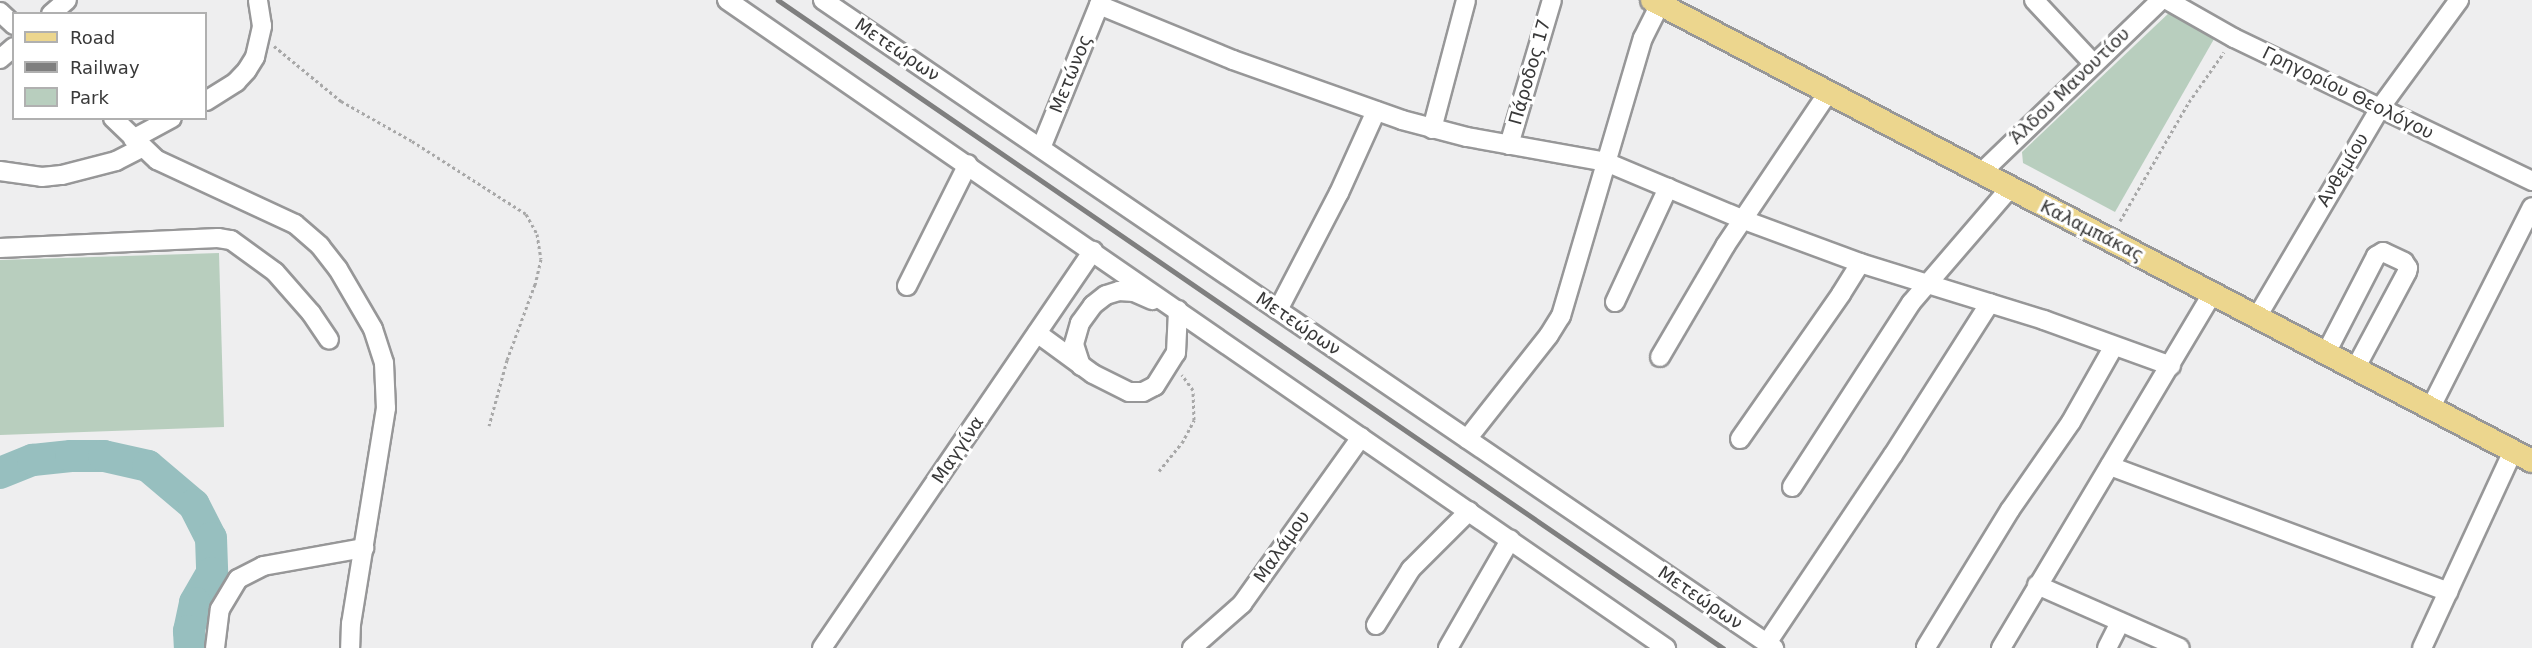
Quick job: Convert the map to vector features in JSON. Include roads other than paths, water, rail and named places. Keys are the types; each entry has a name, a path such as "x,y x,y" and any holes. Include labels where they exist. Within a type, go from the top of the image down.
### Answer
{"main road":[{"name":"Καλαμπάκας","path":"1658,1 1827,94 2522,456"}],"street":[{"path":"53,12 67,0"},
{"path":"207,100 243,76 255,57 261,36 262,18 258,0"},
{"path":"728,0 1093,250 1179,316 1469,511 1666,648"},
{"name":"Μετεώρων","path":"823,0 1770,646"},
{"path":"1432,129 1466,0"},
{"name":"Πάροδος 17","path":"1509,145 1552,0"},
{"path":"2034,0 2093,63"},
{"name":"Άλδου Μανουτίου","path":"1980,174 2161,0"},
{"name":"Γρηγορίου Θεολόγου","path":"2168,0 2234,38 2532,181"},
{"name":"Ανθεμίου","path":"2257,316 2380,108 2459,0"},
{"path":"1467,439 1549,335 1561,316 1643,38 1658,1"},
{"path":"1100,3 1233,60 1376,111 1432,129 1606,162 1744,220 1860,263 1990,303 2171,366"},
{"name":"Μετώνος","path":"1041,148 1100,3"},
{"path":"0,12 12,23"},
{"path":"0,59 12,49"},
{"path":"1660,357 1725,246 1827,94"},
{"path":"1278,310 1339,193 1376,111"},
{"path":"115,120 157,160 295,224 320,246 359,301 381,349 386,377 386,408 382,446 351,623 350,648"},
{"path":"0,171 42,177 62,175 116,161 169,120"},
{"path":"906,286 968,164"},
{"path":"1615,302 1668,188"},
{"path":"1792,487 1911,303 2009,189"},
{"path":"2430,409 2532,207"},
{"path":"0,248 218,238 231,240 250,251 275,272 311,313 329,340"},
{"name":"Μαγγίνα","path":"822,648 1093,250"},
{"path":"2326,353 2376,256 2383,252 2404,262 2408,268 2407,272 2355,369"},
{"path":"1740,439 1860,263"},
{"path":"1081,366 1074,344 1080,323 1093,305 1106,295 1119,291 1134,291 1155,298"},
{"path":"2001,648 2212,294"},
{"path":"1770,646 1990,303"},
{"path":"1037,333 1081,366 1129,392 1143,392 1155,386 1176,353 1179,316"},
{"path":"1926,647 2010,510 2071,422 2114,346"},
{"name":"Μαλάμου","path":"1192,648 1242,604 1360,437"},
{"path":"2429,646 2448,592 2522,456"},
{"path":"2110,466 2448,592"},
{"path":"1376,626 1412,569 1469,511"},
{"path":"1448,648 1510,540"},
{"path":"214,648 220,609 238,579 262,566 364,548"},
{"path":"2037,585 2180,648"},
{"path":"2107,648 2120,622"}],"waterway":[{"path":"0,473 33,460 71,456 104,456 148,466 194,505 211,538 212,573 195,603 189,631 190,648"}],"railway":[{"path":"778,0 1723,648"}]}
